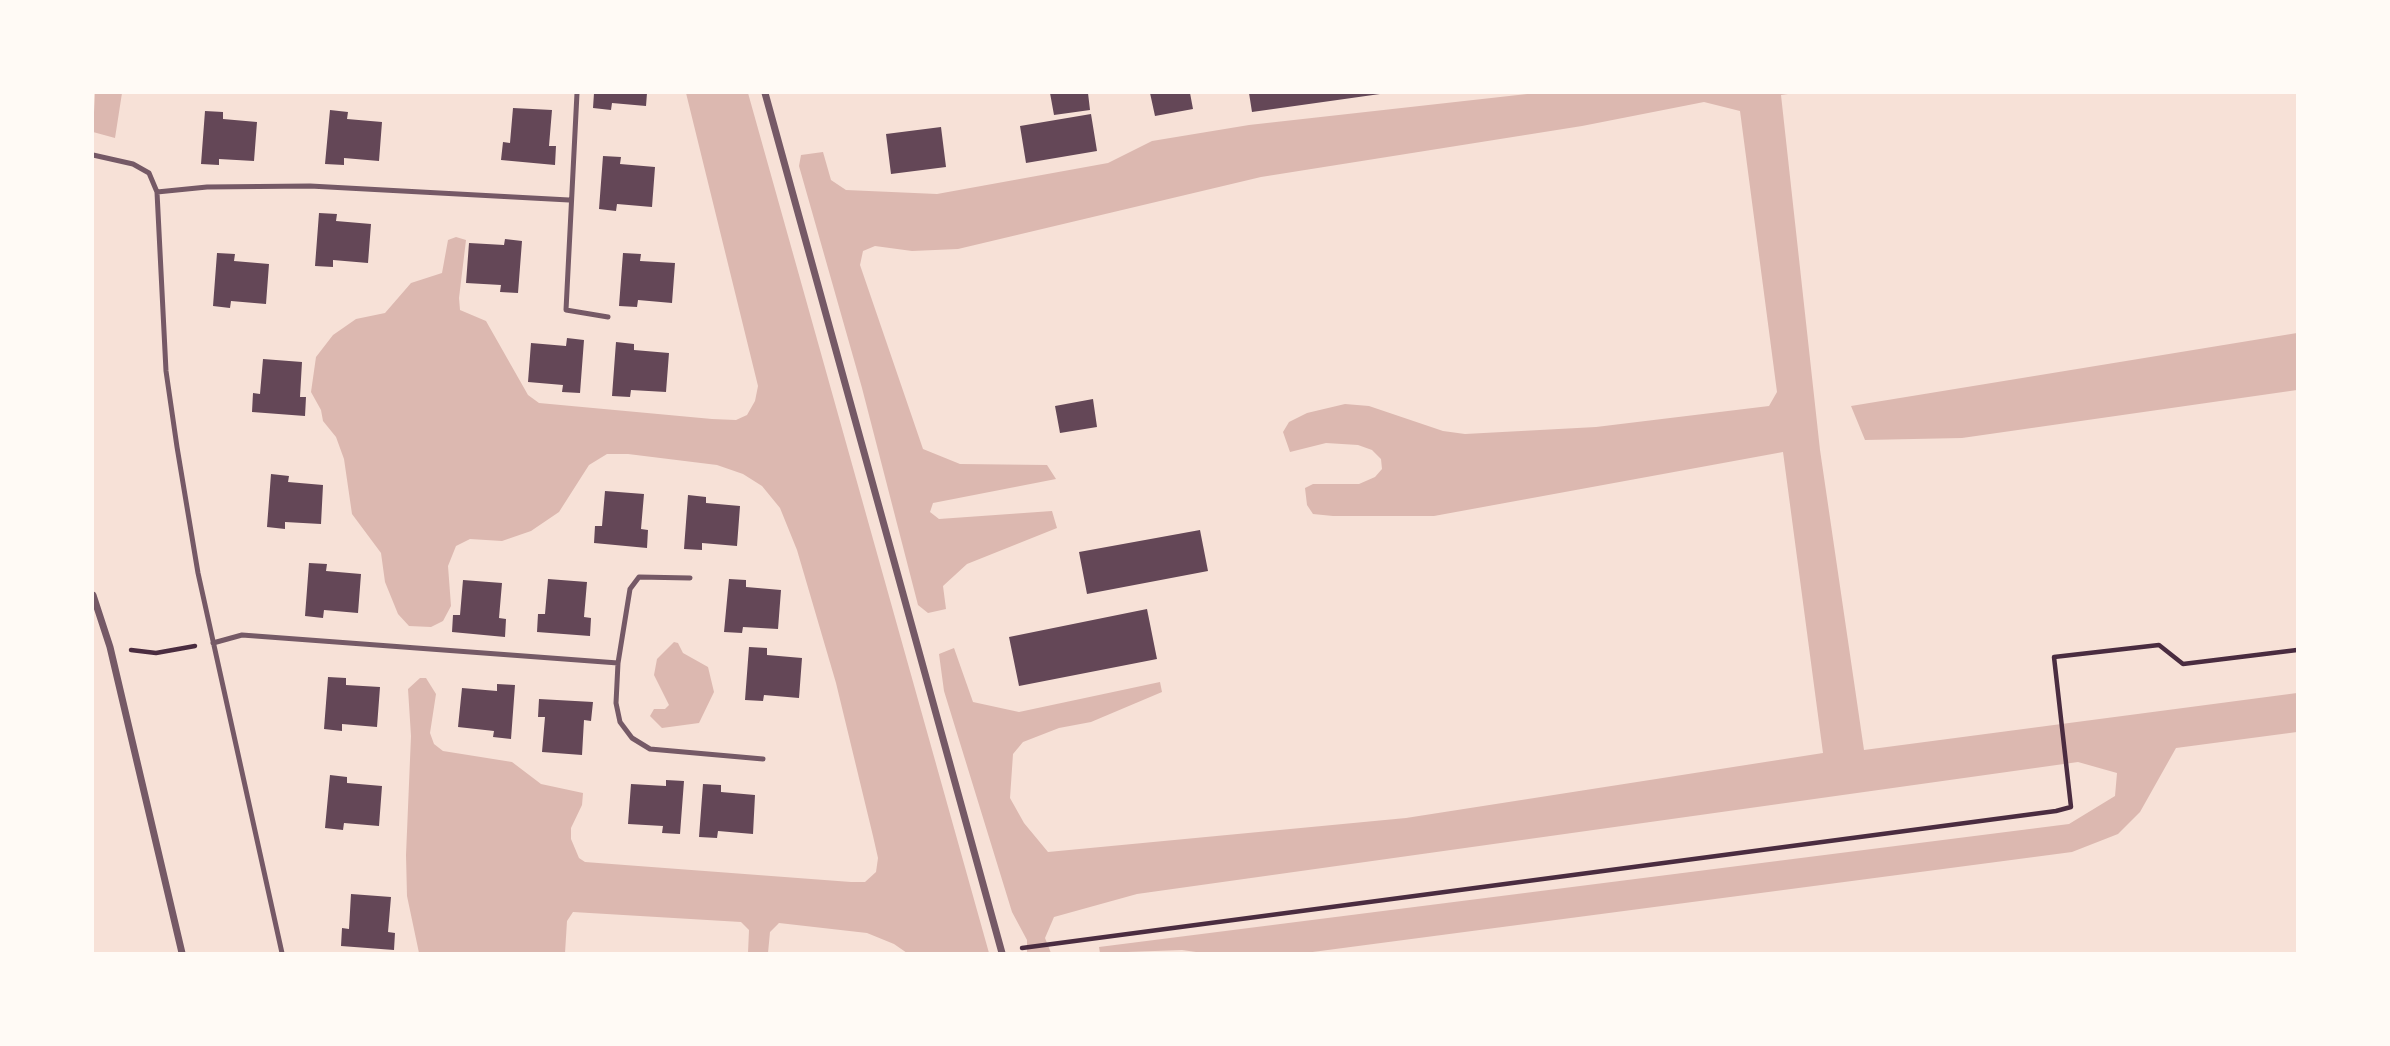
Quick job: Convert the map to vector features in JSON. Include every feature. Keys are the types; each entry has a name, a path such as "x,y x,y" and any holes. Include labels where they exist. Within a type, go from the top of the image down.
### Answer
{"street":[{"path":"765,93 1002,953"},
{"path":"93,595 110,647 182,953"}],"lane":[{"path":"577,93 569,201 566,310 608,317"},
{"path":"93,155 134,164 149,173 157,192 166,371 198,573 282,953"},
{"path":"157,192 208,187 310,186 569,201"},
{"path":"690,578 639,577 630,589 618,663 615,703 620,722 632,738 650,748 763,759"},
{"path":"213,643 242,635 618,663"}],"path":[{"path":"156,653 213,643"},
{"path":"1023,947 2056,811 2071,807 2054,657 2159,645 2183,664 2297,650"}],"shaded area":[{"path":"95,93 122,93 115,138 93,132"},
{"path":"686,93 748,93 989,953 907,953 894,944 867,933 779,923 770,932 768,953 748,953 749,930 741,922 573,912 567,921 565,953 419,953 407,896 406,855 411,736 408,689 420,678 426,678 436,694 430,733 434,744 443,751 512,762 541,784 583,793 582,805 571,828 571,839 579,858 585,862 851,882 865,882 876,872 878,858 836,683 797,550 780,508 762,486 743,474 717,465 607,454 589,465 559,512 531,531 502,541 470,539 456,546 448,566 451,606 443,621 431,627 409,626 398,614 385,582 381,553 352,514 344,459 336,437 323,421 321,410 311,392 316,357 333,335 356,319 385,313 411,283 442,273 448,240 456,237 466,240 460,310 486,321 528,395 539,403 712,419 736,420 747,415 755,401 758,386"},
{"path":"1536,93 1795,93 1781,95 1820,450 1864,750 2297,693 2297,732 2176,748 2140,812 2118,834 2072,852 1305,953 1203,953 1182,950 1100,953 1099,947 2069,824 2115,796 2117,773 2078,762 1137,894 1054,917 1045,938 1051,953 1027,953 1027,940 1012,912 944,691 939,654 954,648 973,702 1019,712 1160,682 1162,692 1091,722 1059,728 1023,742 1013,754 1010,798 1024,823 1048,852 1406,818 1823,753 1783,452 1434,516 1333,516 1313,514 1307,505 1305,488 1313,484 1359,484 1375,477 1382,469 1381,459 1372,450 1358,445 1326,443 1290,452 1283,432 1289,422 1307,413 1345,404 1369,406 1443,431 1465,434 1596,427 1769,406 1777,392 1740,111 1704,102 1582,126 1261,177 958,249 912,251 875,246 863,251 860,265 923,449 960,464 1047,465 1056,479 933,503 930,512 939,519 1052,511 1057,528 967,564 943,586 946,609 928,613 918,605 862,388 799,166 801,155 823,152 831,180 846,190 937,194 1108,163 1152,141 1249,125"},
{"path":"2297,333 2297,390 1962,438 1865,440 1851,406"},
{"path":"674,642 678,643 683,653 708,667 714,692 699,723 662,728 650,716 654,709 665,709 669,705 654,675 657,659"}],"building":[{"path":"594,93 647,93 646,106 612,103 611,110 593,108"},
{"path":"1050,93 1088,93 1090,110 1054,115"},
{"path":"1150,93 1190,93 1193,109 1155,116"},
{"path":"1249,93 1380,93 1380,94 1252,112"},
{"path":"513,108 552,110 549,146 556,146 555,165 501,160 503,142 510,143"},
{"path":"330,110 348,112 347,119 382,122 379,161 344,158 344,165 325,164"},
{"path":"205,111 223,112 223,119 257,122 254,161 219,159 219,165 201,164"},
{"path":"1091,114 1097,151 1026,163 1020,126"},
{"path":"941,127 946,167 891,174 886,134"},
{"path":"603,156 621,157 620,164 655,167 652,207 617,204 616,211 599,209"},
{"path":"319,213 337,214 336,221 371,224 368,263 333,260 333,267 315,266"},
{"path":"505,239 522,241 518,293 500,292 501,285 466,283 469,243 504,245"},
{"path":"217,253 235,254 234,261 269,264 266,304 231,301 230,308 213,306"},
{"path":"623,253 641,254 640,261 675,263 672,303 638,300 637,307 619,306"},
{"path":"567,338 584,340 580,393 562,392 563,385 528,382 531,343 566,346"},
{"path":"616,342 634,344 634,350 669,353 666,392 631,390 630,397 612,396"},
{"path":"263,359 302,362 300,397 306,397 305,416 252,412 253,393 260,394"},
{"path":"1093,399 1097,427 1060,433 1055,406"},
{"path":"271,474 289,476 288,482 323,485 321,524 285,522 285,529 267,527"},
{"path":"605,491 644,494 641,529 648,530 647,548 594,543 595,526 602,526"},
{"path":"688,495 706,497 706,503 740,506 737,546 702,543 702,550 684,549"},
{"path":"1200,530 1208,571 1087,594 1079,552"},
{"path":"309,563 327,564 326,571 361,574 358,613 324,610 323,618 305,616"},
{"path":"548,579 587,582 584,617 591,618 590,636 537,632 538,614 545,614"},
{"path":"729,579 746,580 746,587 781,590 778,629 743,627 742,633 724,632"},
{"path":"463,580 502,583 499,618 506,619 505,637 452,632 453,615 460,615"},
{"path":"1147,609 1157,659 1019,686 1009,637"},
{"path":"749,647 767,648 767,655 802,658 799,698 764,695 763,701 745,700"},
{"path":"328,677 346,678 346,685 380,687 377,727 342,724 342,731 324,729"},
{"path":"497,684 515,685 511,739 493,737 494,731 458,727 462,688 497,691"},
{"path":"539,699 593,702 591,721 584,720 582,755 542,752 545,717 538,717"},
{"path":"330,775 347,777 347,783 382,786 379,826 344,823 343,830 325,828"},
{"path":"666,780 684,781 680,834 662,833 663,826 628,824 631,784 666,786"},
{"path":"703,784 721,785 721,792 755,795 753,834 718,831 717,838 699,837"},
{"path":"351,894 391,897 388,932 395,933 394,950 341,946 342,928 349,929"}]}
